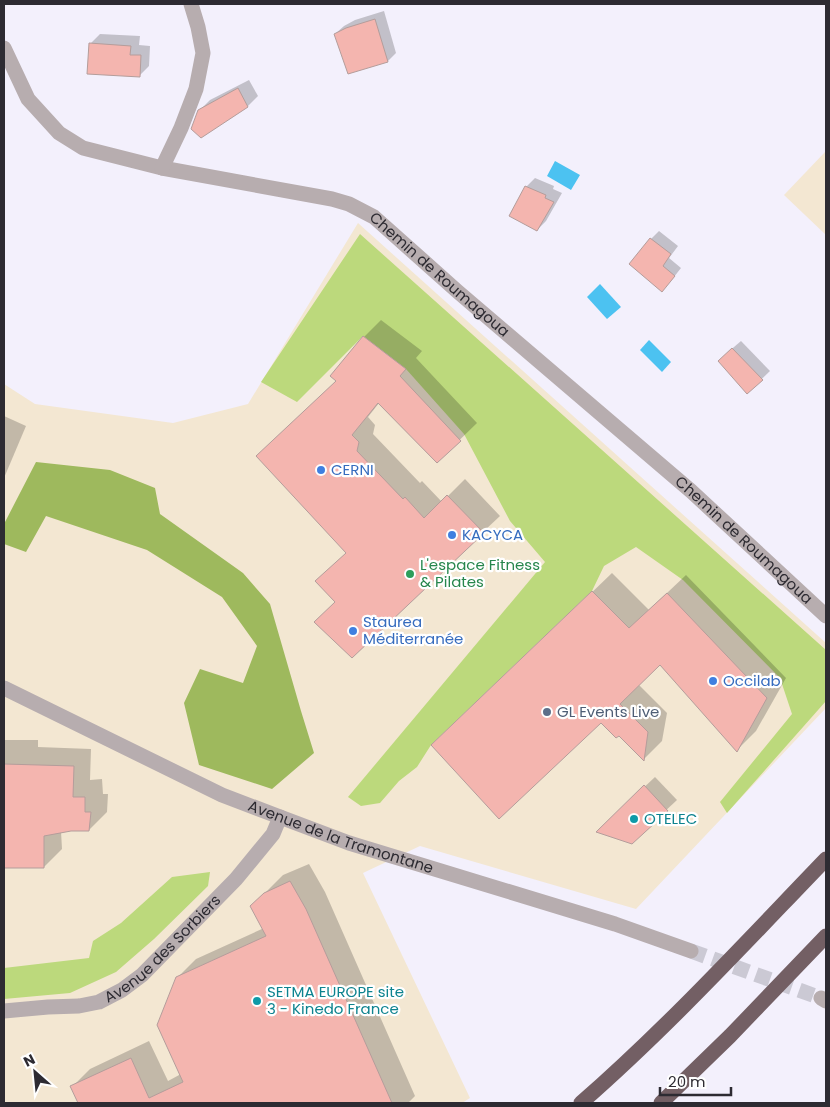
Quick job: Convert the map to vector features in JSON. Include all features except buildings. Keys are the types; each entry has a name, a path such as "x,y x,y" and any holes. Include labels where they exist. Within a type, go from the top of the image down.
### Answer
{"highway":[{"path":"581,1103 698,992 826,859"},
{"path":"661,1103 730,1036 826,936"}],"street":[{"path":"162,168 181,128 196,89 202,53 198,27 191,4"},
{"name":"Chemin de Roumagoua","path":"4,48 28,99 59,133 83,148 162,168 332,199 349,204 374,217 691,491 826,616"},
{"name":"Avenue de la Tramontane","path":"4,688 222,795 349,843 615,924 691,951"},
{"name":"Avenue des Sorbiers","path":"4,1010 79,1006 99,1002 122,990 142,975 236,879 273,834 280,817"}],"shaded area":[{"path":"826,151 826,235 784,195"},
{"path":"358,223 826,643 826,708 636,909 420,846 363,873 470,1098 462,1103 4,1103 4,384 35,404 173,423 248,404"}],"green space":[{"path":"360,234 826,650 826,701 727,813 720,802 792,714 780,678 683,580 636,547 604,566 592,591 431,745 417,767 399,781 380,803 361,806 348,797 545,562 510,521 464,434 406,369 363,336 297,402 261,382"},
{"path":"36,462 110,470 155,488 160,514 243,573 270,604 314,753 272,789 199,765 184,703 200,669 243,683 257,646 222,597 147,550 46,516 26,552 4,544 4,524"},
{"path":"210,872 208,886 154,939 116,972 70,993 4,999 4,968 89,958 93,941 121,923 172,877"}],"water":[{"path":"555,161 580,175 571,190 547,176"},
{"path":"600,284 621,307 607,319 587,297"},
{"path":"649,340 671,362 662,372 640,350"}],"tunnel":[{"path":"691,951 821,998"}],"place":[{"name":"CERNI","path":"321,470"},
{"name":"KACYCA","path":"452,535"},
{"name":"L'espace Fitness & Pilates","path":"410,574"},
{"name":"Staurea Méditerranée","path":"353,631"},
{"name":"Occilab","path":"713,681"},
{"name":"GL Events Live","path":"547,712"},
{"name":"OTELEC","path":"634,819"},
{"name":"SETMA EUROPE site 3 - Kinedo France","path":"257,1001"}]}
